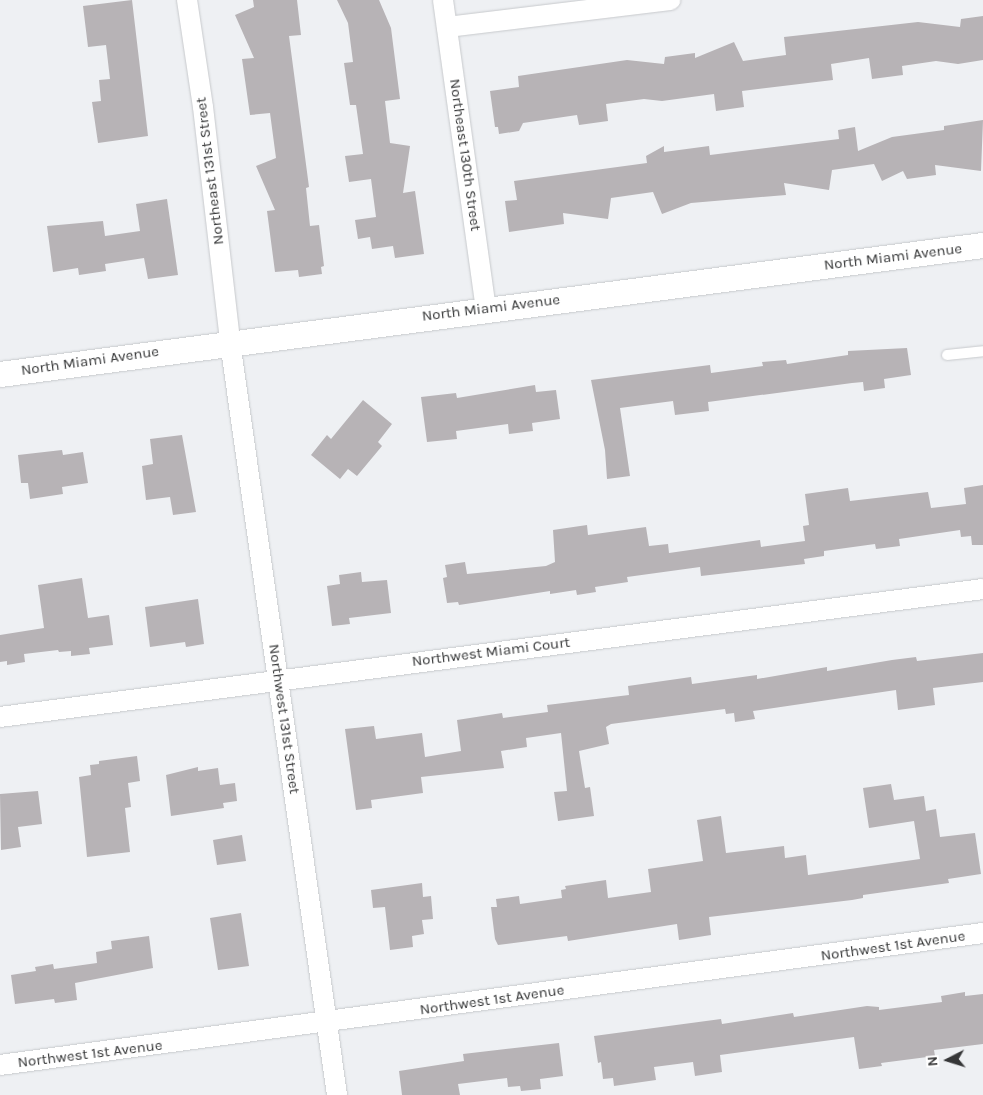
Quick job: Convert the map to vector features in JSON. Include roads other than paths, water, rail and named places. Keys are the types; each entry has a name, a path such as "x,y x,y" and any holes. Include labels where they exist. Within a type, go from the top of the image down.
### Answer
{"street":[{"name":"Northeast 131st Street","path":"187,0 203,108 230,342"},
{"name":"Northeast 130th Street","path":"443,0 486,309"},
{"path":"447,27 670,0"},
{"name":"North Miami Avenue","path":"0,374 230,342 983,245"},
{"name":"Northwest 131st Street","path":"230,342 337,1095"},
{"name":"Northwest Miami Court","path":"0,717 983,589"},
{"name":"Northwest 1st Avenue","path":"0,1065 983,934"}],"lane":[{"path":"947,355 983,351"}]}
